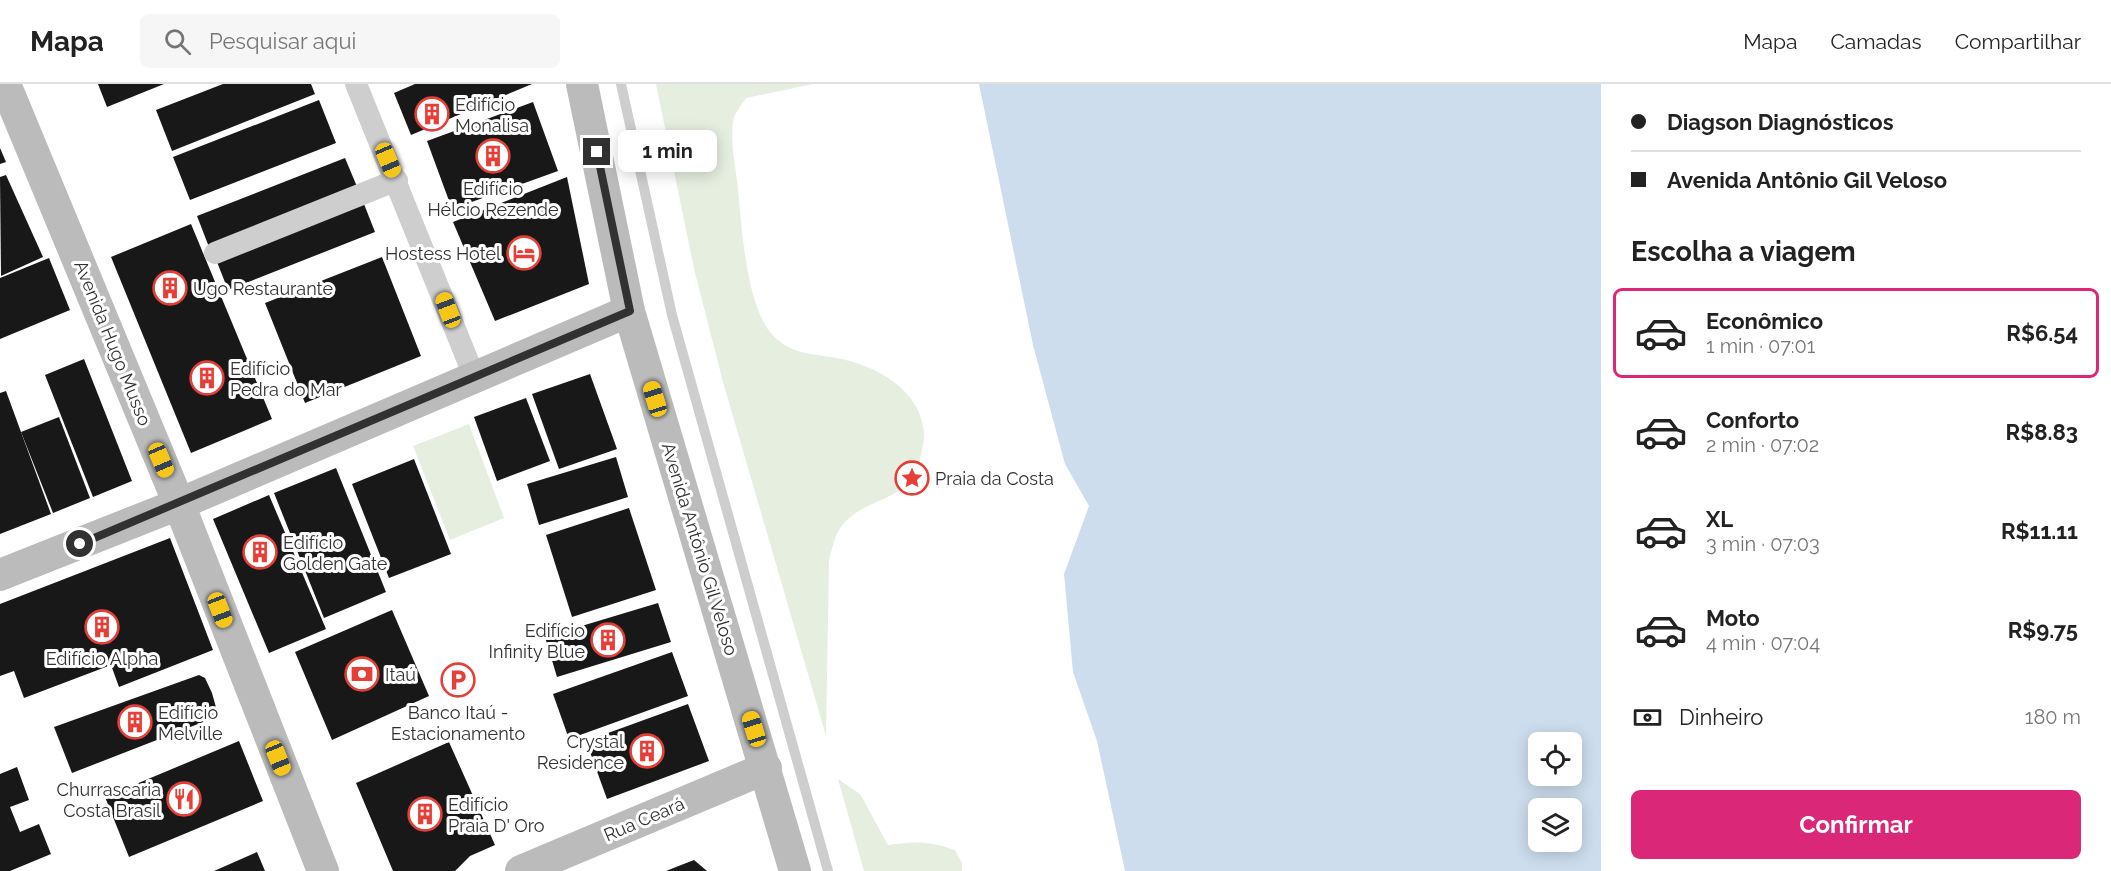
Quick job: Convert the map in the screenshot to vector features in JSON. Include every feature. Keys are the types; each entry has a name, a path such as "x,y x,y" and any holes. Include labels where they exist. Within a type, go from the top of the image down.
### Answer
{"main road":[{"name":"Avenida Hugo Musso","path":"5,84 179,504 323,871"},
{"name":"Avenida Antônio Gil Veloso","path":"582,84 630,311 795,871"},
{"path":"0,575 179,504 630,311"},
{"name":"Rua Ceará","path":"521,871 766,768"}],"street":[{"path":"356,84 397,180 474,376"},
{"path":"216,253 397,180"}],"lane":[{"path":"621,84 672,315 828,871"}],"shaded area":[{"path":"656,84 813,84 746,98 734,119 732,139 744,247 752,292 767,328 778,340 792,349 851,361 880,373 905,392 921,417 924,441 918,468 910,481 900,490 851,516 841,527 834,543 829,561 826,736 723,382 695,273"},
{"path":"469,424 504,518 450,540 413,446"},
{"path":"838,779 860,794 888,845 922,843 955,850 962,863 962,871 864,871"}],"water":[{"path":"979,84 1601,84 1601,871 1125,871 1097,741 1073,672 1064,574 1089,506 1065,464 1033,345"}],"building":[{"path":"98,84 164,84 107,107"},
{"path":"223,84 311,84 315,94 172,151 156,110"},
{"name":"Edifício Monalisa","path":"415,84 532,84 411,135 394,93"},
{"path":"319,100 336,143 190,200 173,157"},
{"name":"Edifício Hélcio Rezende","path":"533,102 558,171 452,209 427,141"},
{"path":"0,148 6,162 0,164"},
{"path":"345,158 358,189 209,247 197,216"},
{"path":"6,175 43,257 1,276 0,177"},
{"name":"Hostess Hotel","path":"567,177 589,284 495,321 453,222"},
{"path":"364,204 375,232 228,290 217,262"},
{"path":"191,224 272,419 191,453 111,257"},
{"path":"382,257 421,356 305,403 265,303"},
{"path":"49,258 70,310 0,339 0,278"},
{"path":"84,359 132,481 93,497 45,375"},
{"path":"590,374 617,449 559,469 532,394"},
{"path":"6,391 51,514 0,534 0,393"},
{"path":"526,398 550,461 497,481 474,417"},
{"path":"59,417 90,498 53,513 21,432"},
{"path":"616,457 628,497 539,525 527,484"},
{"path":"414,459 451,554 389,578 352,484"},
{"path":"336,468 386,592 324,618 274,493"},
{"name":"Edifício Golden Gate","path":"269,495 326,629 269,653 213,519"},
{"path":"629,508 656,590 572,617 546,535"},
{"name":"Edifício Alpha","path":"170,538 213,650 119,687 111,665 24,698 14,671 0,676 0,604"},
{"name":"Edifício Infinity Blue","path":"658,603 671,642 557,677 545,637"},
{"name":"Itaú","path":"392,610 429,696 332,740 295,652"},
{"path":"672,652 688,696 569,739 553,694"},
{"name":"Edifício Melville","path":"199,675 205,678 212,693 217,711 216,717 72,773 54,727"},
{"name":"Crystal Residence","path":"688,704 709,761 607,799 586,741"},
{"name":"Churrascaria Costa Brasil","path":"239,741 263,801 129,857 105,797"},
{"name":"Edifício Praia D' Oro","path":"449,742 495,845 470,856 455,871 393,871 356,783"},
{"path":"17,767 29,800 10,807 20,832 39,824 51,854 10,871 0,871 0,774"},
{"path":"257,852 265,871 214,871"},
{"path":"694,860 707,871 666,871 676,867"}],"place":[{"name":"Edifício Monalisa","path":"432,114"},
{"name":"Edifício Hélcio Rezende","path":"493,156"},
{"name":"Hostess Hotel","path":"524,253"},
{"name":"Ugo Restaurante","path":"170,288"},
{"name":"Edifício Pedra do Mar","path":"207,378"},
{"name":"Praia da Costa","path":"912,478"},
{"name":"Edifício Golden Gate","path":"260,552"},
{"name":"Edifício Alpha","path":"102,627"},
{"name":"Edifício Infinity Blue","path":"608,640"},
{"name":"Itaú","path":"362,674"},
{"name":"Banco Itaú - Estacionamento","path":"458,680"},
{"name":"Edifício Melville","path":"135,722"},
{"name":"Crystal Residence","path":"647,751"},
{"name":"Churrascaria Costa Brasil","path":"184,799"},
{"name":"Edifício Praia D' Oro","path":"425,814"}],"route":[{"path":"80,544 630,311 597,152"}]}
